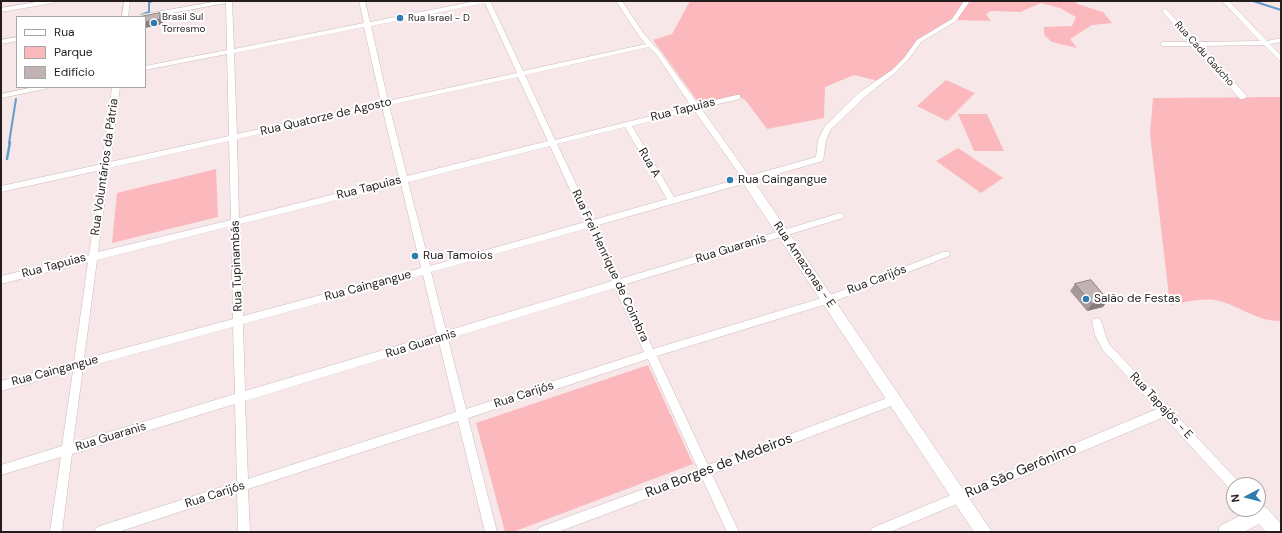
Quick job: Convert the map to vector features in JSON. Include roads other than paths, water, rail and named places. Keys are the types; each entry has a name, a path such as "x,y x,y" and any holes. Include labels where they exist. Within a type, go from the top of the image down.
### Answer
{"street":[{"path":"1,10 54,1"},
{"path":"125,16 127,1"},
{"path":"146,16 229,1"},
{"name":"Rua Tupinambás","path":"229,1 244,532"},
{"path":"362,1 385,104 491,532"},
{"path":"146,68 487,1"},
{"name":"Rua Frei Henrique de Coimbra","path":"487,1 733,532"},
{"name":"Rua Amazonas - E","path":"619,1 641,35 658,53 747,180 984,532"},
{"name":"Rua Caingangue","path":"1,386 427,270 820,159 822,140 828,128 863,94 894,71 906,59 919,41 954,20 967,1"},
{"path":"1225,1 1281,59"},
{"name":"Rua Cadu Gaúcho","path":"1165,11 1243,96"},
{"path":"1,42 16,39"},
{"path":"1163,44 1265,43 1281,40"},
{"name":"Rua Quatorze de Agosto","path":"1,189 651,45"},
{"path":"1,96 40,88"},
{"name":"Rua Voluntários da Pátria","path":"56,532 116,88"},
{"name":"Rua Tapuias","path":"1,280 737,97"},
{"name":"Rua A","path":"627,124 672,201"},
{"name":"Rua Guaranis","path":"1,470 840,216"},
{"name":"Rua Carijós","path":"100,532 651,354 827,300 946,254"},
{"name":"Rua Tapajós - E","path":"1097,322 1100,336 1106,347 1227,477"},
{"name":"Rua Borges de Medeiros","path":"543,532 895,400"},
{"name":"Rua São Gerônimo","path":"876,532 1165,411"},
{"path":"1226,532 1250,517"},
{"path":"1263,517 1277,532"}],"waterway":[{"path":"141,15 149,12 149,3 152,1"},
{"path":"1253,1 1281,10"},
{"path":"9,143 16,99"},
{"path":"7,159 10,142"}],"place":[{"name":"Rua Israel - D","path":"400,18"},
{"name":"Brasil Sul Torresmo","path":"154,23"},
{"name":"Rua Caingangue","path":"730,180"},
{"name":"Rua Tamoios","path":"415,256"},
{"name":"Salão de Festas","path":"1086,299"}]}
